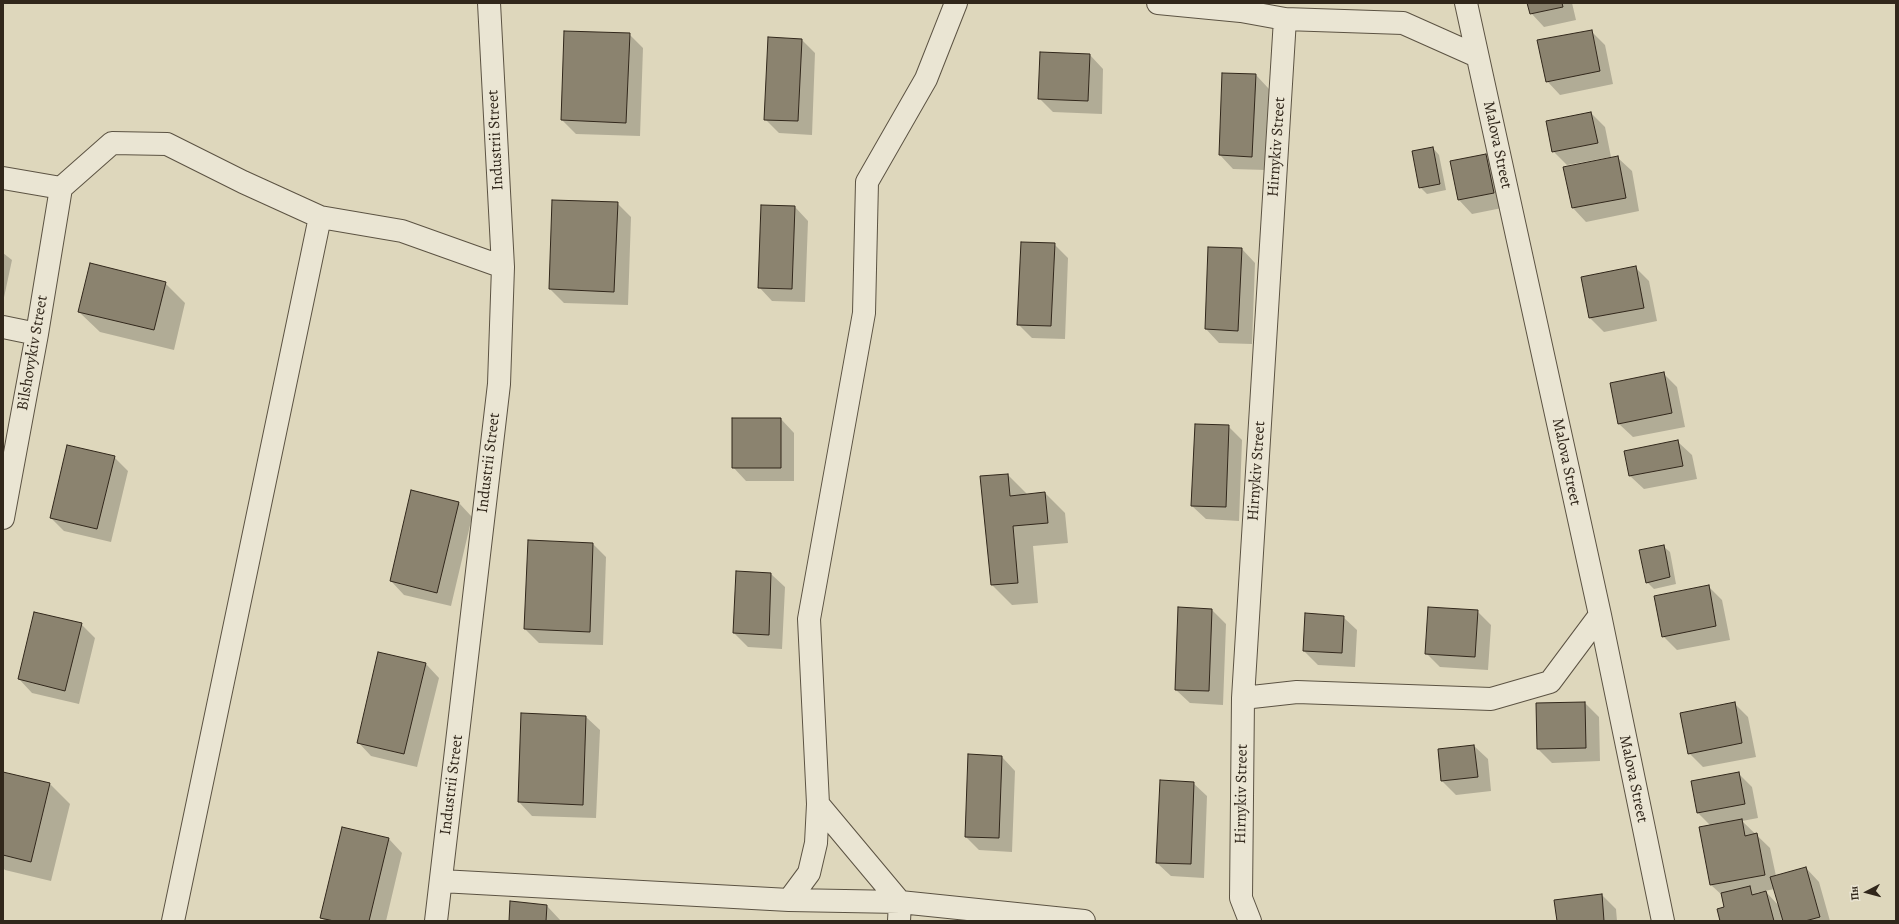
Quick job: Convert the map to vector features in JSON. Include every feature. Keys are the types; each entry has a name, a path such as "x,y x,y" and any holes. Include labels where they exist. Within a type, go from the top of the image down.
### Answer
{"street":[{"name":"Industrii Street","path":"436,921 498,384 503,267 489,3"},
{"path":"789,900 809,873 816,843 818,804 809,619 864,313 868,182 926,79 956,3"},
{"path":"1158,3 1241,11 1285,19 1403,23 1477,56"},
{"name":"Malova Street","path":"1466,3 1600,615 1663,921"},
{"name":"Hirnykiv Street","path":"1250,921 1241,898 1243,698 1285,19"},
{"path":"3,178 61,188 112,143 167,144 243,182 320,217 402,231 503,267"},
{"name":"Bilshovykiv Street","path":"3,518 37,334 61,188"},
{"path":"173,921 320,217"},
{"path":"3,327 37,334"},
{"path":"1243,698 1298,692 1491,699 1550,682 1600,615"},
{"path":"818,804 899,911"},
{"path":"441,881 789,900 899,911 1084,921"}],"building":[{"path":"1527,3 1562,3 1563,7 1530,14"},
{"path":"1592,30 1600,71 1546,82 1537,40"},
{"path":"564,31 630,33 626,123 561,120"},
{"path":"768,37 802,39 798,121 764,120"},
{"path":"1040,52 1090,54 1088,101 1038,99"},
{"path":"1222,73 1256,74 1252,157 1219,155"},
{"path":"1591,112 1598,143 1552,152 1546,121"},
{"path":"1433,147 1440,184 1419,188 1412,151"},
{"path":"1486,154 1494,193 1458,200 1450,161"},
{"path":"1618,156 1626,198 1572,208 1563,167"},
{"path":"552,200 618,202 614,292 549,289"},
{"path":"761,205 795,206 792,289 758,288"},
{"path":"1021,242 1055,243 1051,326 1017,325"},
{"path":"1208,247 1242,248 1238,331 1205,329"},
{"path":"90,263 166,282 154,330 78,312"},
{"path":"1636,266 1644,308 1589,318 1581,277"},
{"path":"1664,372 1672,413 1618,424 1610,383"},
{"path":"732,418 781,418 781,468 732,468"},
{"path":"1195,424 1229,425 1226,507 1191,506"},
{"path":"1678,440 1683,466 1629,476 1624,451"},
{"path":"67,445 115,456 97,529 50,518"},
{"path":"1008,474 1010,496 1045,492 1048,523 1013,526 1018,583 991,585 980,476"},
{"path":"411,490 459,502 437,593 390,581"},
{"path":"528,540 593,543 590,632 524,629"},
{"path":"1664,545 1670,577 1646,583 1639,550"},
{"path":"736,571 771,573 769,635 733,633"},
{"path":"1709,585 1716,626 1662,637 1654,596"},
{"path":"1178,607 1212,609 1209,691 1175,690"},
{"path":"1428,607 1478,610 1475,657 1425,654"},
{"path":"34,612 82,623 65,691 18,679"},
{"path":"1305,613 1344,616 1342,653 1303,651"},
{"path":"378,652 426,663 404,754 357,743"},
{"path":"1585,702 1586,748 1537,749 1536,703"},
{"path":"1735,702 1742,743 1688,754 1680,713"},
{"path":"521,713 586,716 583,805 518,802"},
{"path":"1474,745 1478,777 1441,781 1438,749"},
{"path":"968,754 1002,756 999,838 965,837"},
{"path":"3,772 50,783 31,862 3,855"},
{"path":"1739,772 1745,804 1697,813 1691,781"},
{"path":"1160,780 1194,782 1191,864 1156,863"},
{"path":"1742,819 1745,836 1757,833 1765,875 1710,885 1699,827"},
{"path":"342,827 389,838 369,921 334,921 320,918"},
{"path":"1806,867 1820,917 1805,921 1783,921 1770,877"},
{"path":"1750,886 1752,895 1766,891 1774,921 1720,921 1717,909 1724,907 1721,893"},
{"path":"1602,894 1604,921 1557,921 1554,900"},
{"path":"510,901 547,905 546,921 509,921"}]}
